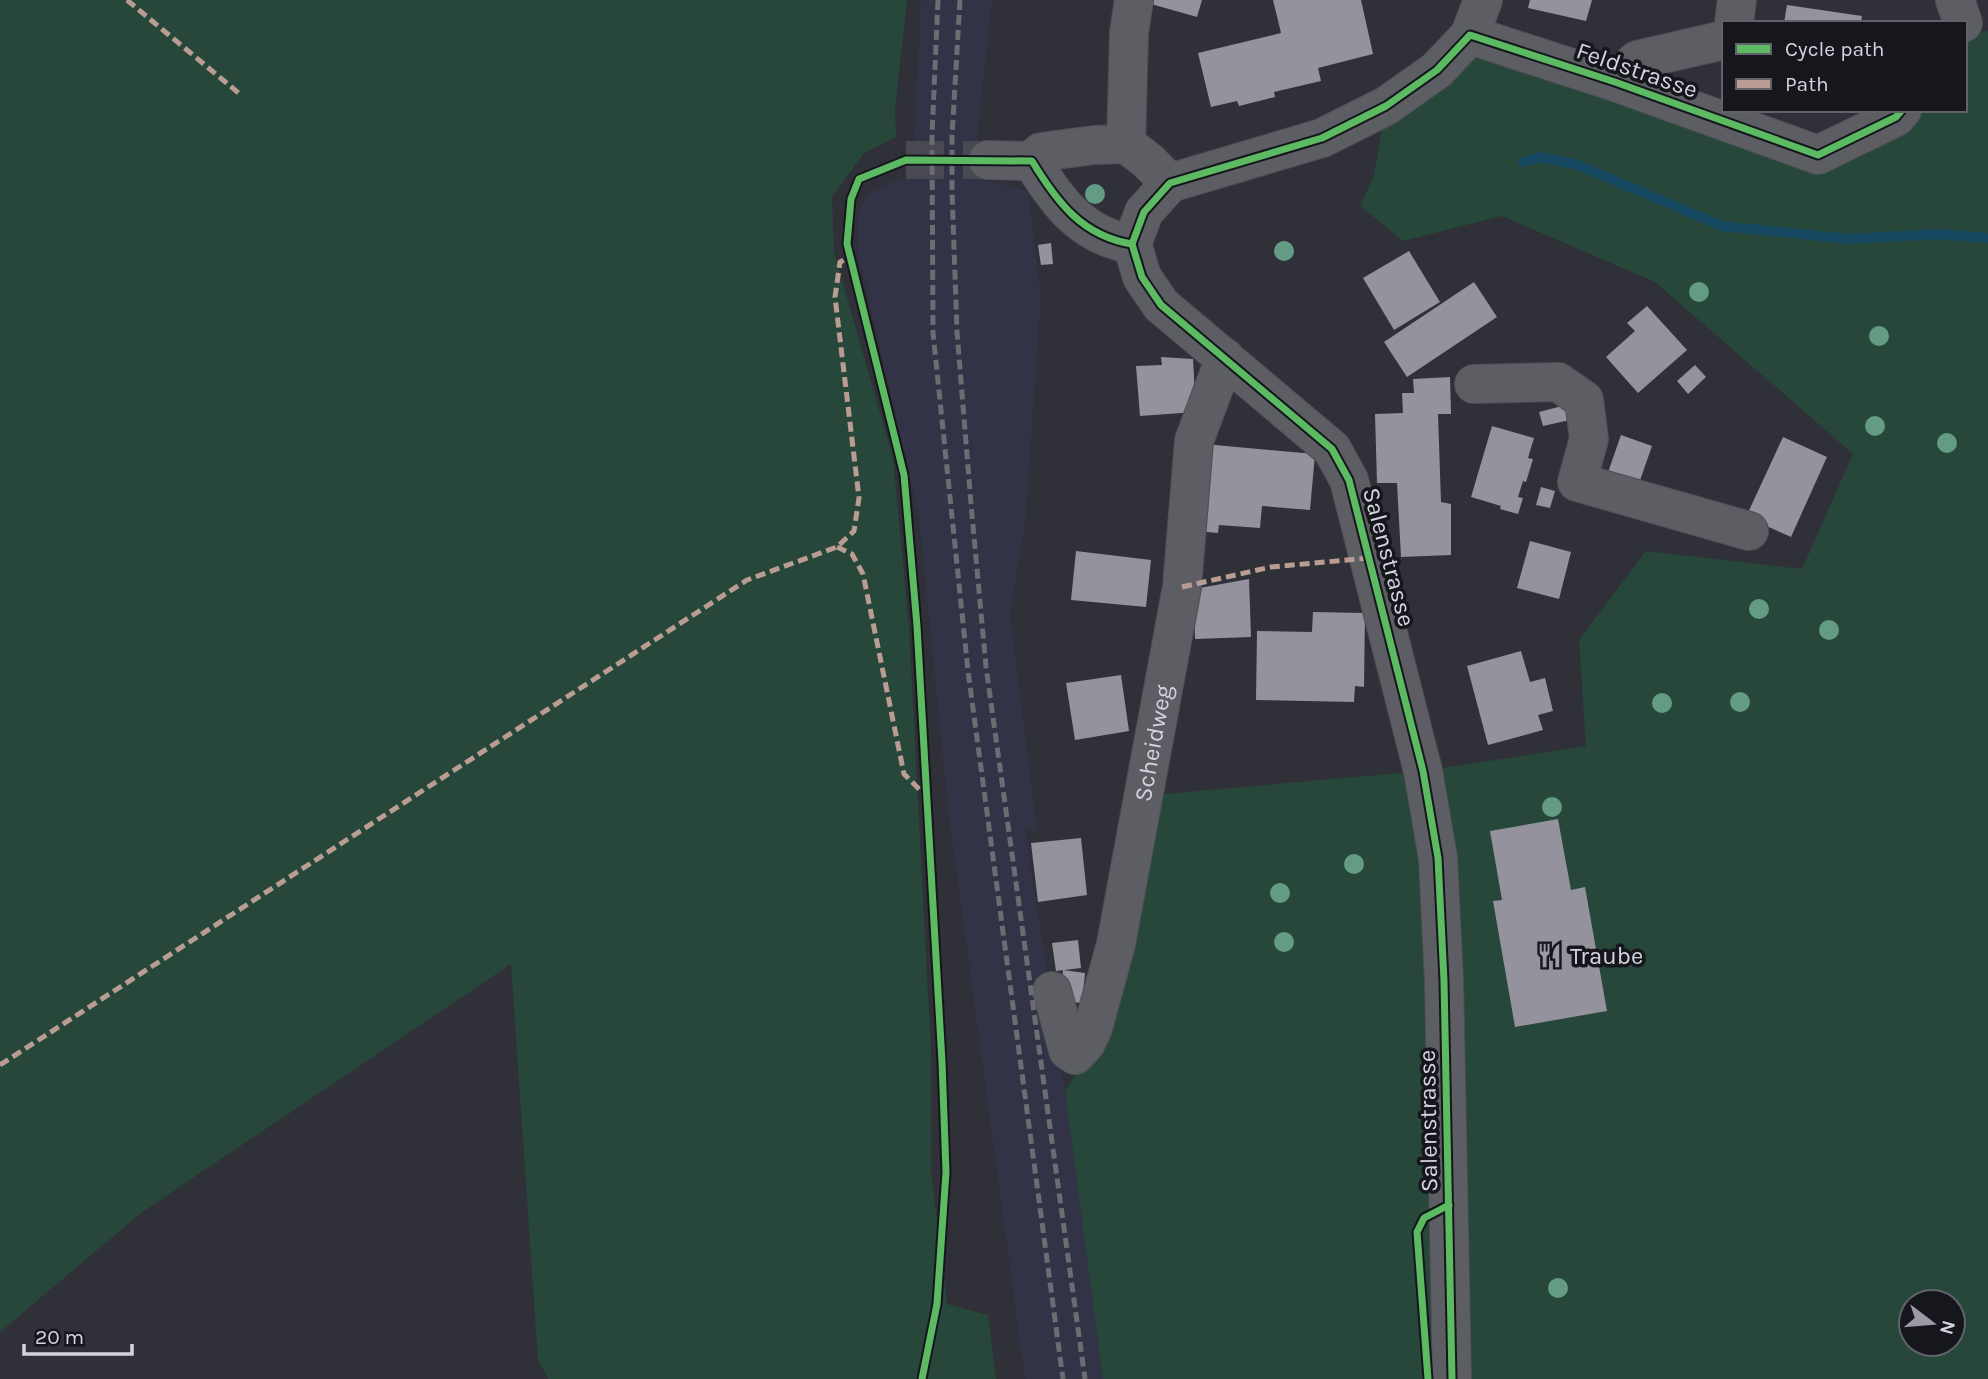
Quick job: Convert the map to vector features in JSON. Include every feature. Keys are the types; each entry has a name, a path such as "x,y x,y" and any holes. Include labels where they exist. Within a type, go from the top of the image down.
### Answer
{"street":[{"path":"1126,144 1129,33 1134,0"},
{"path":"1734,21 1737,0"},
{"path":"1032,161 1055,198 1085,226 1111,241 1132,244 1144,212 1170,183 1322,138 1375,112 1437,70 1477,17"},
{"name":"Feldstrasse","path":"1477,17 1615,82 1818,155 1896,117 1900,112"},
{"path":"1615,82 1637,60 1722,40"},
{"path":"988,160 1032,161 1041,152 1126,144 1170,183"},
{"name":"Salenstrasse","path":"1132,244 1142,277 1161,304 1332,449 1349,480 1423,771 1437,858 1444,981 1452,1379"},
{"name":"Scheidweg","path":"1052,990 1068,1050 1075,1055 1086,1044 1093,1028 1116,944 1182,587 1195,441 1225,358"},
{"path":"1474,384 1558,382 1584,400 1589,439 1577,482 1749,531"}],"shaded area":[{"path":"921,0 992,0 977,138 977,178 1028,191 1041,298 1025,523 1010,612 1037,832 1025,828 1065,1091 1103,1379 1025,1379 948,809 918,509 857,250 858,215 868,195 893,181 907,180 914,138"}],"green space":[{"path":"0,0 907,0 895,110 896,137 864,153 832,197 834,252 893,458 909,627 931,1052 931,1172 947,1304 988,1315 996,1379 548,1379 538,1360 511,964 141,1213 0,1332"},
{"path":"1988,31 1988,1379 1103,1379 1065,1091 1081,1067 1153,795 1423,771 1586,746 1579,640 1646,551 1802,569 1853,454 1655,282 1502,216 1403,241 1360,206 1374,175 1386,106 1470,35 1818,155 1898,112 1967,112 1967,33"}],"building":[{"path":"1137,0 1202,0 1197,17"},
{"path":"1273,0 1361,0 1373,54 1318,68 1321,81 1274,92 1275,97 1239,106 1237,101 1211,107 1198,53 1281,33"},
{"path":"1530,0 1592,0 1586,21 1528,8"},
{"path":"1787,5 1862,16 1861,21 1784,21"},
{"path":"1051,243 1053,264 1041,265 1038,245"},
{"path":"1409,251 1440,302 1394,330 1363,278"},
{"path":"1474,282 1497,317 1407,377 1384,342"},
{"path":"1647,306 1687,350 1638,393 1606,357 1635,331 1627,323"},
{"path":"1161,357 1193,359 1196,412 1140,416 1136,366 1162,365"},
{"path":"1695,365 1706,377 1688,394 1677,381"},
{"path":"1450,377 1451,414 1438,414 1441,502 1451,504 1451,555 1401,557 1397,483 1377,483 1375,414 1403,413 1402,393 1414,393 1413,379"},
{"path":"1566,405 1570,420 1543,426 1539,412"},
{"path":"1492,426 1534,438 1528,458 1533,459 1518,497 1523,498 1518,514 1471,497"},
{"path":"1621,435 1652,446 1636,492 1605,481"},
{"path":"1783,437 1827,457 1791,537 1746,517"},
{"path":"1204,444 1315,454 1310,510 1262,506 1260,528 1219,525 1218,533 1196,531"},
{"path":"1541,487 1555,491 1550,508 1536,505"},
{"path":"1530,541 1571,552 1559,599 1517,588"},
{"path":"1076,551 1151,560 1146,607 1071,600"},
{"path":"1249,579 1251,637 1195,639 1194,589"},
{"path":"1313,612 1365,613 1364,687 1355,686 1354,702 1256,700 1257,631 1312,632"},
{"path":"1521,651 1530,682 1545,678 1553,711 1538,715 1543,730 1488,745 1467,666"},
{"path":"1121,675 1129,731 1075,740 1066,683"},
{"name":"Traube","path":"1558,819 1571,890 1585,887 1607,1011 1515,1027 1493,901 1502,900 1490,831"},
{"path":"1081,838 1087,895 1038,902 1031,843"},
{"path":"1078,940 1081,968 1056,971 1052,943"},
{"path":"1063,970 1085,973 1082,1003 1060,1001"}],"waterway":[{"path":"1523,162 1541,157 1578,165 1722,226 1849,239 1938,234 1988,238"}],"tunnel":[{"path":"906,160 988,160"}],"railway":[{"path":"938,0 932,135 933,333 968,671 1063,1379"},
{"path":"960,0 952,136 952,191 957,332 971,504 986,667 1085,1379"}],"marked path":[{"path":"127,0 241,95"},
{"path":"0,1065 747,580 837,547 854,531 859,498 835,297 840,262 850,257"},
{"path":"837,547 852,554 863,574 904,774 927,797"},
{"path":"1182,587 1271,567 1369,558"}],"cycle path":[{"path":"1452,1379 1444,981 1438,858 1423,771 1349,480 1332,449 1161,305 1142,277 1132,244 1144,212 1170,183 1322,138 1386,106 1437,70 1470,35 1615,82 1818,155 1896,117 1900,112"},
{"path":"922,1379 937,1304 946,1172 917,626 904,475 847,244 851,199 859,179 906,160 1032,161 1061,203 1085,225 1114,240 1132,244"},
{"path":"1428,1379 1417,1232 1424,1218 1449,1205"}],"place":[{"name":"Traube","path":"1550,956"}]}
